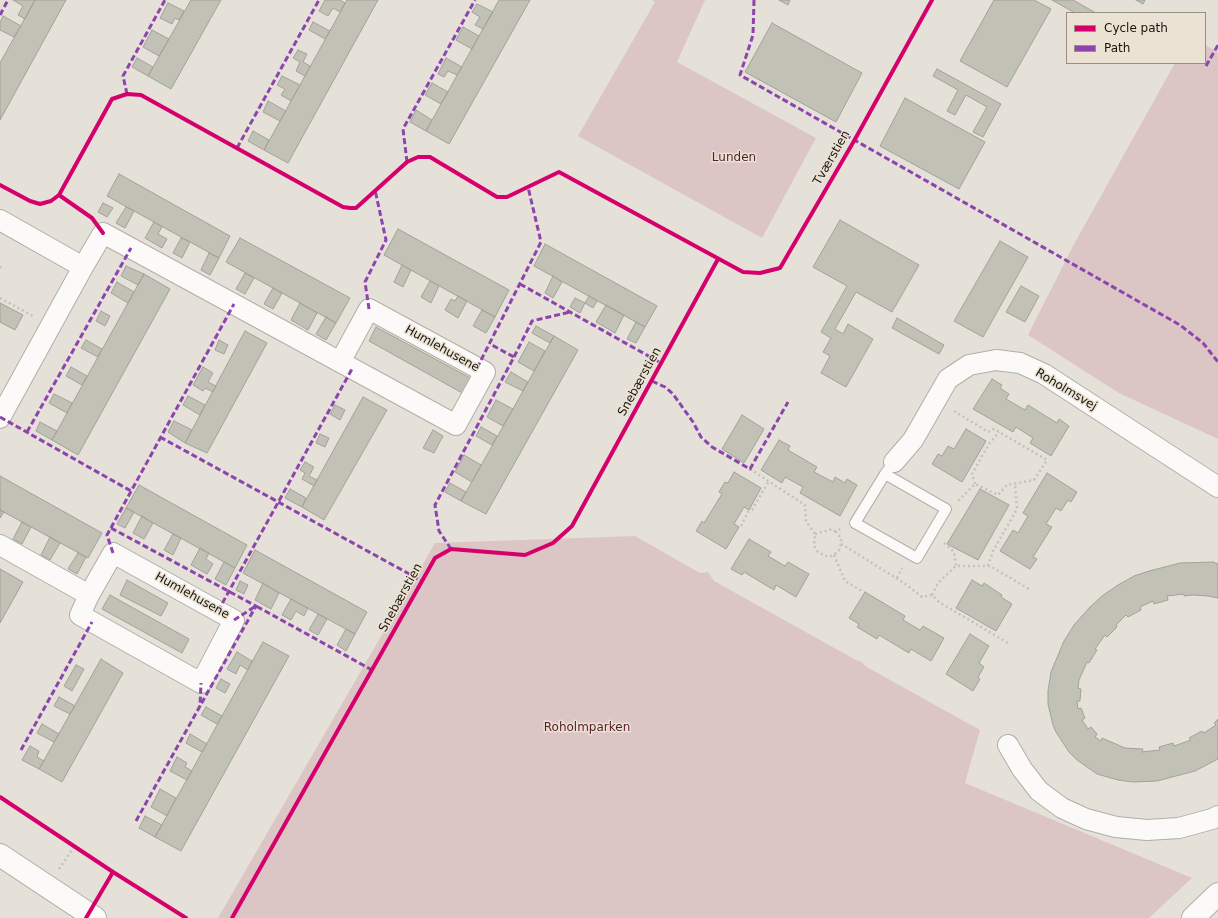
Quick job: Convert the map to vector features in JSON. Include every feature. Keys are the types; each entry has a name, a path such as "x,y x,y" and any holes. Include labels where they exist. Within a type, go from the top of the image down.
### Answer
{"street":[{"path":"0,220 83,267"},
{"name":"Humlehusene","path":"0,418 103,233 340,362 456,425 485,372 369,309 340,362"},
{"name":"Roholmsvej","path":"889,468 913,440 948,379 968,365 996,360 1020,363 1044,374 1218,487"},
{"path":"0,546 89,594"},
{"name":"Humlehusene","path":"113,553 234,620 201,683 80,615 89,594 113,553"},
{"path":"1008,745 1022,769 1039,791 1062,808 1086,819 1116,827 1147,830 1179,828 1218,816"},
{"path":"0,855 95,918"},
{"path":"1192,918 1218,894"}],"lane":[{"path":"889,468 946,509 917,558 855,523 889,468"}],"path":[{"path":"0,268 3,264"},
{"path":"0,298 50,326"},
{"path":"935,400 988,432 994,429 1047,460 1034,480 1008,485 998,495 975,484 972,474 989,444 999,432"},
{"path":"750,469 806,505 806,521 815,534 814,546 818,552 826,556 834,555 841,544 841,538 835,531"},
{"path":"741,526 748,512 752,510 769,481"},
{"path":"954,504 975,484"},
{"path":"988,566 993,551 1017,509 1015,484"},
{"path":"815,534 832,529 835,531 856,524"},
{"path":"946,538 944,543 954,552 956,566"},
{"path":"841,544 900,580 922,596 932,595"},
{"path":"834,555 845,581 862,591"},
{"path":"932,595 941,580 956,566 990,566 1029,589"},
{"path":"932,595 939,602 1008,643"},
{"path":"58,871 74,846"}],"green space":[{"name":"Lunden","path":"652,0 705,0 677,62 816,138 762,238 578,136 655,2"},
{"path":"1206,46 1218,52 1218,439 1119,393 1028,335 1073,246 1174,64 1206,64"},
{"name":"Roholmparken","path":"635,536 700,573 708,572 714,581 862,662 865,666 980,730 965,783 1192,878 1149,918 218,918 435,543"}],"building":[{"path":"13,0 35,0 25,19 18,15 23,6"},
{"path":"35,0 66,0 0,120 0,63"},
{"path":"191,0 221,0 171,89 148,76"},
{"path":"325,0 340,0 345,3 340,12 333,8 328,16 319,11"},
{"path":"347,0 378,0 288,163 264,150"},
{"path":"499,0 530,0 449,144 426,131"},
{"path":"779,0 790,0 788,5"},
{"path":"994,0 1034,0 1051,9 1007,87 960,61"},
{"path":"1052,0 1073,0 1094,12 1073,12"},
{"path":"1136,0 1145,0 1143,4"},
{"path":"168,3 184,11 179,20 175,18 172,24 160,18"},
{"path":"477,4 493,12 483,29 475,25 480,17 472,12"},
{"path":"3,16 21,26 14,37 0,30 0,23"},
{"path":"313,22 330,31 325,39 309,30"},
{"path":"772,23 862,73 836,122 745,72"},
{"path":"463,27 479,36 472,49 456,40"},
{"path":"152,30 169,39 159,56 143,47"},
{"path":"298,50 307,54 303,62 310,66 305,76 296,71 300,62 293,58"},
{"path":"137,58 153,67 148,76 132,67"},
{"path":"446,58 462,67 457,75 448,71 444,77 438,74"},
{"path":"937,69 1001,104 983,137 973,132 987,107 966,95 955,115 947,111 958,90 933,76"},
{"path":"282,76 300,85 291,101 281,95 285,89 277,85"},
{"path":"432,83 448,92 441,104 425,95"},
{"path":"905,98 985,142 959,189 880,146"},
{"path":"268,101 286,111 280,121 263,112"},
{"path":"416,110 432,120 426,131 410,122"},
{"path":"253,131 269,140 264,150 248,141"},
{"path":"119,174 230,236 219,258 107,196"},
{"path":"103,203 113,208 107,217 98,212"},
{"path":"126,207 134,211 125,228 116,223"},
{"path":"840,220 919,265 892,312 856,292 835,329 843,334 848,324 873,339 846,387 821,373 830,356 823,352 831,338 821,332 847,286 813,267"},
{"path":"154,222 162,227 158,234 167,239 162,248 145,238"},
{"path":"398,229 509,290 495,317 384,255"},
{"path":"181,238 190,242 182,258 173,253"},
{"path":"240,238 350,298 336,323 226,262"},
{"path":"1000,241 1028,257 983,337 954,321"},
{"path":"545,244 657,306 645,327 534,266"},
{"path":"209,253 219,258 210,275 201,270"},
{"path":"402,265 411,270 403,287 394,282"},
{"path":"126,266 144,274 138,285 121,276"},
{"path":"245,273 254,278 245,294 236,289"},
{"path":"144,274 170,289 78,455 52,440"},
{"path":"553,276 562,282 553,298 545,293"},
{"path":"430,281 439,286 431,303 421,297"},
{"path":"117,282 134,292 128,303 111,293"},
{"path":"1021,286 1039,296 1025,322 1006,312"},
{"path":"273,288 282,293 273,309 264,304"},
{"path":"458,296 467,301 458,318 445,310 451,299 455,301"},
{"path":"589,296 597,301 593,308 585,303"},
{"path":"575,298 585,303 580,313 570,307"},
{"path":"0,303 23,315 15,330 0,322"},
{"path":"300,303 317,313 308,330 291,320"},
{"path":"606,305 624,315 615,333 596,322"},
{"path":"482,310 495,317 486,333 473,326"},
{"path":"101,311 110,316 105,326 96,321"},
{"path":"326,317 336,323 326,340 316,334"},
{"path":"897,318 944,345 939,354 892,328"},
{"path":"636,322 645,327 636,343 627,339"},
{"path":"536,326 554,336 550,343 532,333"},
{"path":"376,327 472,379 464,394 369,341"},
{"path":"245,331 267,343 207,453 185,443"},
{"path":"554,336 578,350 486,514 461,501"},
{"path":"86,340 102,349 98,357 81,348"},
{"path":"219,340 228,345 224,354 215,350"},
{"path":"529,342 545,351 534,371 518,362"},
{"path":"71,367 87,376 82,385 66,376"},
{"path":"203,367 213,373 208,382 216,386 213,392 205,388 203,391 193,385"},
{"path":"511,372 528,382 523,391 505,382"},
{"path":"992,379 1002,385 1000,388 1009,394 1006,399 1025,410 1028,405 1057,423 1059,419 1069,426 1051,456 1030,443 1033,438 1016,427 1013,432 973,409"},
{"path":"54,394 72,403 67,413 49,403"},
{"path":"188,396 205,405 200,415 183,405"},
{"path":"363,397 387,410 324,520 302,507"},
{"path":"496,400 513,409 503,426 487,417"},
{"path":"335,405 345,410 340,420 330,414"},
{"path":"742,415 764,429 744,463 722,449"},
{"path":"174,421 192,430 185,443 168,432"},
{"path":"40,422 57,431 52,440 36,431"},
{"path":"481,427 497,436 492,445 476,436"},
{"path":"966,429 986,441 962,482 932,464 938,454 942,456 948,446 954,449"},
{"path":"433,430 443,436 434,453 423,448"},
{"path":"320,434 329,438 325,447 316,443"},
{"path":"779,440 790,446 788,450 817,467 814,472 833,482 835,477 845,483 847,479 857,485 840,516 800,493 803,487 785,477 782,483 761,470"},
{"path":"464,455 481,465 472,482 455,472"},
{"path":"305,462 314,467 309,476 317,480 314,486 302,479 305,473 300,470"},
{"path":"734,472 761,488 749,510 744,507 734,524 739,527 726,549 696,531 702,521 704,523 722,494 719,492 725,482 728,483"},
{"path":"1047,473 1077,492 1071,502 1068,500 1061,511 1056,508 1046,524 1052,527 1033,557 1037,559 1030,569 1000,551 1013,530 1018,533 1028,516 1023,513"},
{"path":"0,476 102,533 88,558 0,510"},
{"path":"450,483 466,492 461,501 445,492"},
{"path":"139,485 247,545 235,568 126,508"},
{"path":"290,489 306,498 302,507 285,498"},
{"path":"980,489 1009,505 978,560 947,544"},
{"path":"126,508 134,512 125,528 117,524"},
{"path":"0,510 4,512 0,518"},
{"path":"142,516 153,523 144,539 133,533"},
{"path":"22,522 31,527 22,544 13,539"},
{"path":"173,534 181,538 173,555 164,550"},
{"path":"50,537 60,543 50,560 41,555"},
{"path":"749,539 771,552 768,556 785,566 788,562 809,574 796,597 776,585 774,590 744,572 742,575 731,569"},
{"path":"200,548 209,553 206,559 213,564 207,574 191,565"},
{"path":"255,550 367,612 355,634 243,573"},
{"path":"78,553 86,557 77,574 68,569"},
{"path":"224,562 235,568 226,585 215,579"},
{"path":"1213,562 1218,564 1218,598 1193,595 1184,596 1184,594 1167,596 1168,600 1154,604 1153,601 1140,607 1141,610 1128,617 1126,615 1107,637 1105,635 1095,649 1097,650 1089,663 1087,662 1079,680 1078,688 1081,689 1080,701 1077,701 1078,709 1081,708 1085,718 1082,720 1088,729 1091,727 1097,734 1095,737 1101,741 1102,738 1125,748 1143,749 1142,752 1160,750 1159,747 1173,743 1174,746 1191,740 1189,738 1202,731 1204,733 1216,725 1214,723 1218,719 1218,759 1195,771 1157,781 1133,782 1118,780 1097,774 1077,760 1069,752 1053,725 1048,704 1048,691 1051,672 1064,641 1074,625 1090,607 1102,596 1134,576 1180,563"},
{"path":"0,569 23,582 0,623"},
{"path":"127,580 168,603 161,616 120,595"},
{"path":"972,580 982,586 984,583 1012,604 996,631 956,608"},
{"path":"240,581 248,585 244,594 236,590"},
{"path":"263,583 279,593 271,609 255,600"},
{"path":"865,592 905,616 903,620 920,630 923,626 944,638 931,661 911,649 909,653 879,635 877,639 857,627 859,624 849,618"},
{"path":"110,595 189,639 182,653 102,609"},
{"path":"291,599 308,608 304,616 296,611 291,620 282,615"},
{"path":"318,614 327,619 318,635 309,630"},
{"path":"346,629 355,634 346,651 337,645"},
{"path":"970,634 989,646 979,663 984,667 978,677 980,679 973,691 946,674"},
{"path":"263,642 289,656 181,851 155,837"},
{"path":"237,652 252,661 248,670 240,665 236,674 227,669"},
{"path":"101,659 123,673 62,782 39,769"},
{"path":"76,665 84,669 72,691 64,686"},
{"path":"221,679 230,684 225,693 216,688"},
{"path":"59,697 75,706 70,714 54,706"},
{"path":"206,707 222,716 217,724 201,715"},
{"path":"42,724 59,734 54,742 37,733"},
{"path":"190,734 207,744 202,752 186,743"},
{"path":"30,746 39,751 37,757 44,761 39,769 22,760"},
{"path":"177,757 187,763 185,767 192,771 187,780 170,771"},
{"path":"160,789 176,798 167,816 151,807"},
{"path":"145,816 162,825 155,837 139,828"}],"marked path":[{"path":"0,15 8,0"},
{"path":"127,94 123,76 165,0"},
{"path":"237,148 319,0"},
{"path":"407,162 403,129 475,0"},
{"path":"754,0 753,35 740,75 1180,325 1203,343 1218,362"},
{"path":"1206,66 1218,45"},
{"path":"477,368 541,242 528,187"},
{"path":"369,309 365,282 386,240 375,190"},
{"path":"27,432 131,248"},
{"path":"520,284 661,363"},
{"path":"113,553 107,535 234,304"},
{"path":"514,357 532,321 570,312"},
{"path":"451,549 439,531 435,505 514,357 490,344"},
{"path":"218,611 352,369"},
{"path":"652,381 665,387 673,394 693,422 701,437 712,447 750,469 788,402"},
{"path":"0,417 131,491"},
{"path":"160,437 422,581"},
{"path":"111,528 256,606 200,706"},
{"path":"234,620 256,606 372,670"},
{"path":"21,750 92,622"},
{"path":"136,821 200,706 201,683"}],"cycle path":[{"name":"Tværstien","path":"0,185 30,201 40,204 51,201 59,195 112,99 127,94 141,95 343,207 356,208 407,162 418,157 430,157 497,197 507,197 559,172 743,272 760,273 780,268 854,141 932,0"},
{"path":"59,195 92,218 103,233"},
{"name":"Snebærstien","path":"232,918 435,558 451,549 525,555 553,543 572,526 718,259"},
{"path":"0,797 113,872 186,918"},
{"path":"86,918 113,872"}]}
